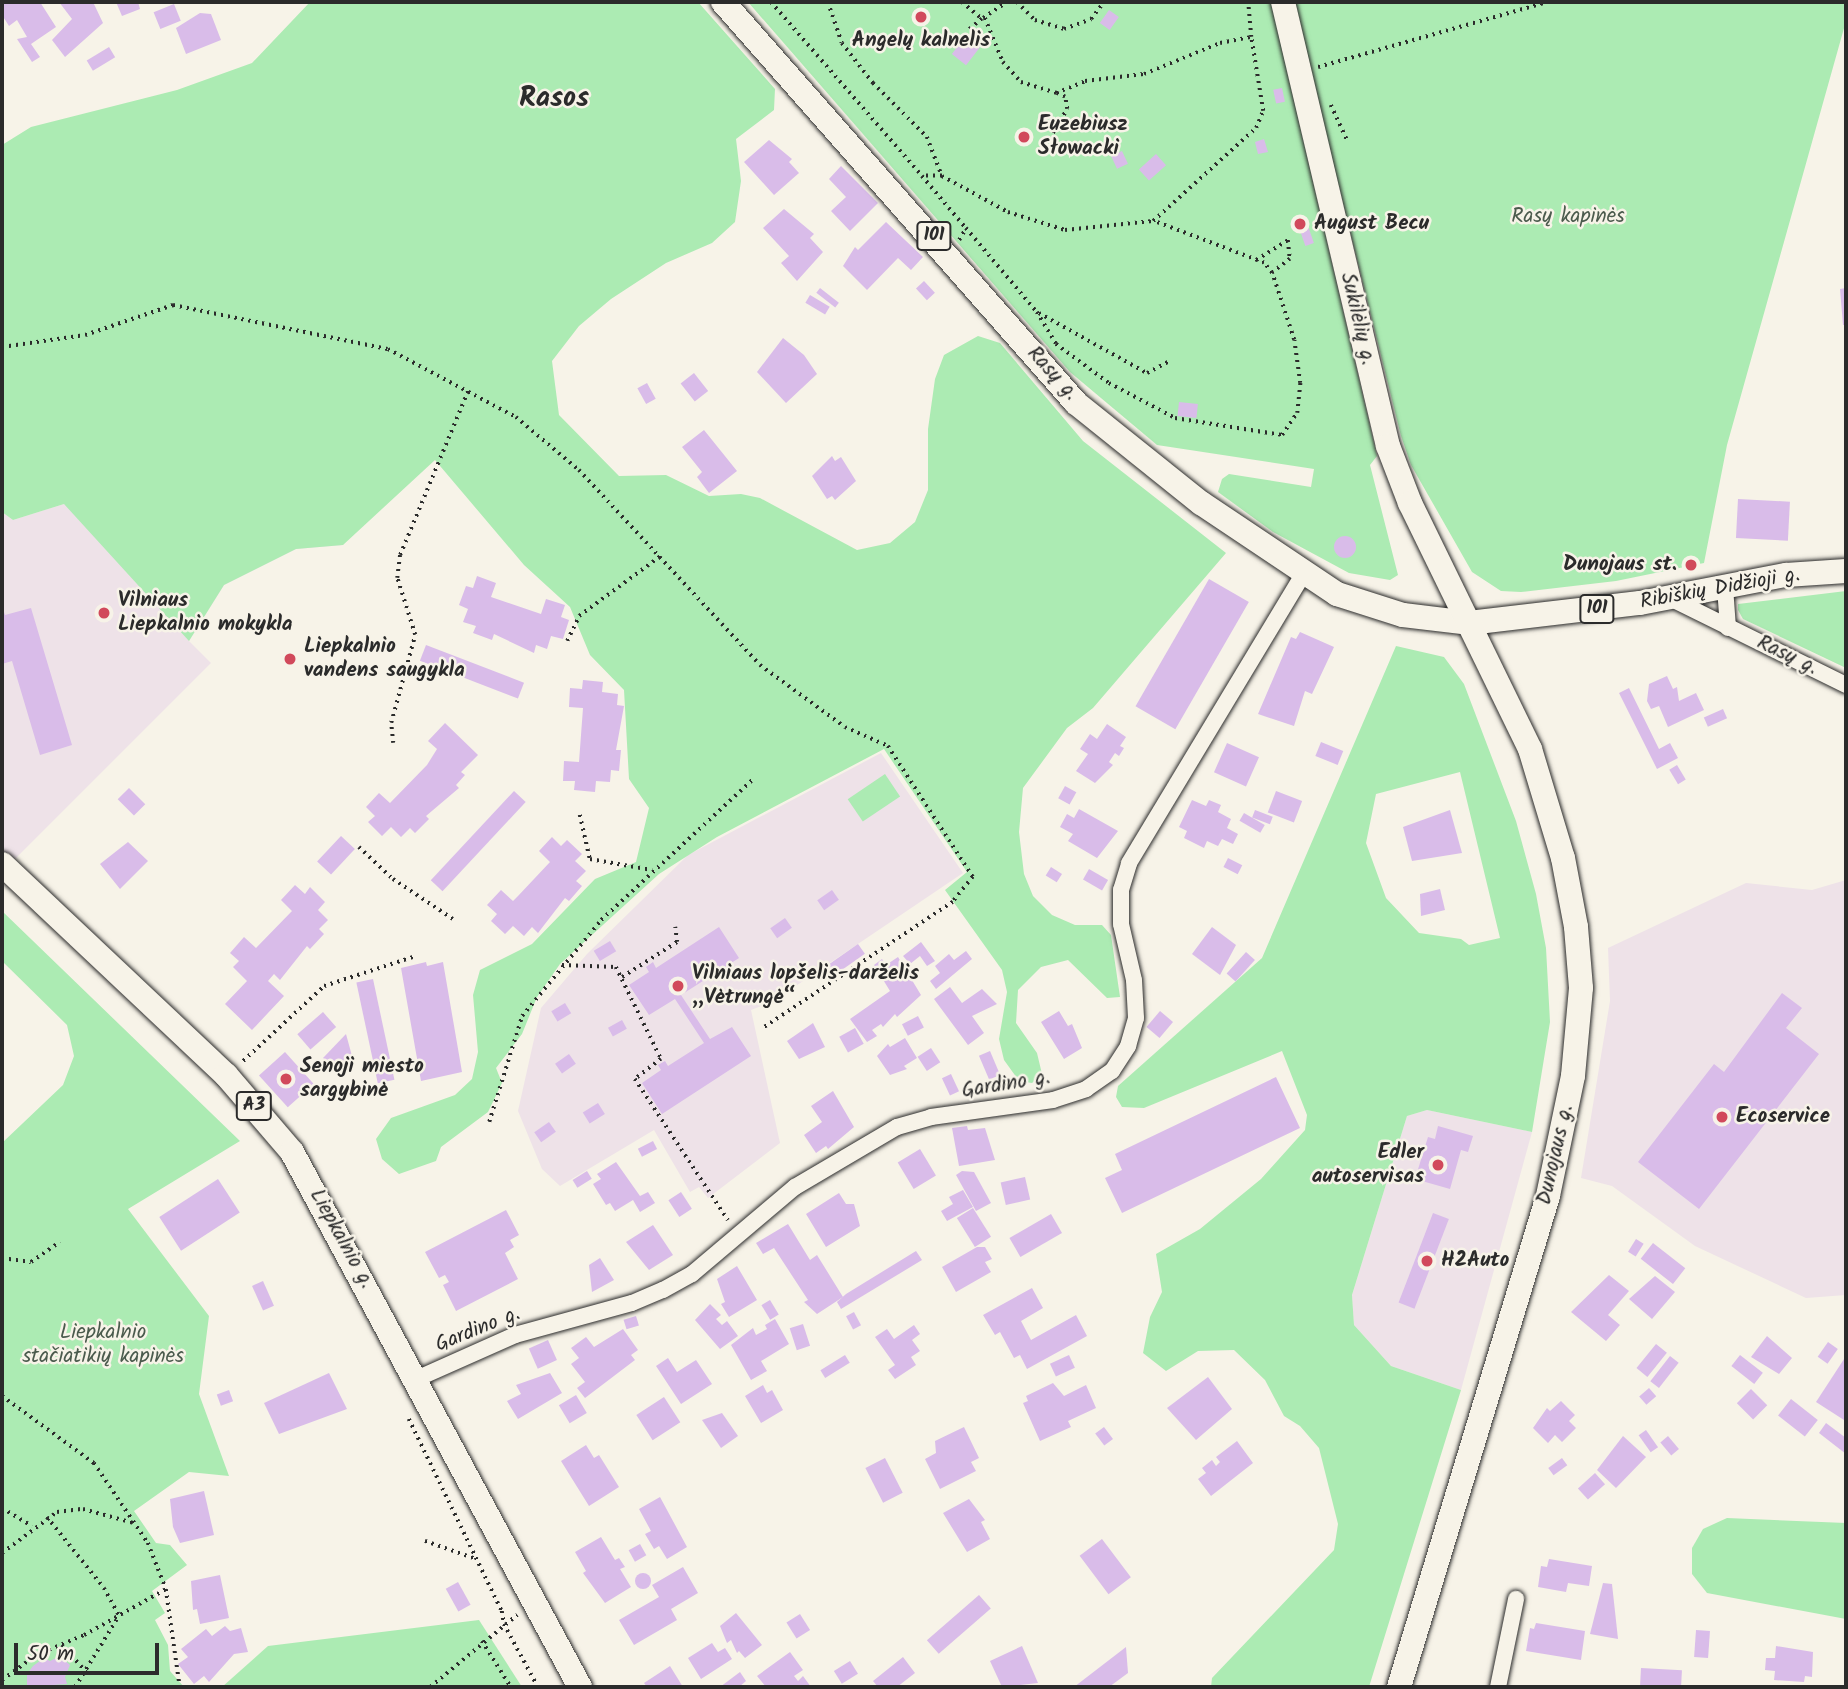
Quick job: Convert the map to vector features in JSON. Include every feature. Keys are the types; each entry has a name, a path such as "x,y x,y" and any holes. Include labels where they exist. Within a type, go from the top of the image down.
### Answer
{"main road":[{"name":"Rasų g.","path":"723,2 947,251 1052,377 1101,425 1201,503 1337,594 1381,609 1469,623"},
{"name":"Sukilėlių g.","path":"1283,2 1388,446 1410,503 1469,623"},
{"name":"Ribiškių Didžioji g.","path":"1469,623 1669,598 1786,575 1846,571"},
{"name":"Dunojaus g.","path":"1399,1687 1545,1208 1561,1143 1579,1029 1576,927 1550,808 1530,749 1469,623"},
{"name":"Liepkalnio g.","path":"2,864 226,1075 292,1152 580,1687"}],"street":[{"name":"Gardino g.","path":"414,1380 514,1335 632,1303 663,1290 692,1273 794,1187 897,1128 931,1117 1053,1100 1086,1089 1112,1071 1128,1046 1136,1018 1135,980 1121,924 1121,890 1129,863 1304,573"},
{"path":"1725,587 1728,628"},
{"name":"Rasų g.","path":"1669,598 1846,685"},
{"path":"1499,1687 1516,1599"}],"path":[{"path":"771,2 1037,312 1056,344 1084,366 1175,418 1276,438 1290,428 1297,413 1300,383 1294,340 1272,273 1256,260 1153,221 1065,230 1008,212 942,176 922,176"},
{"path":"828,2 842,43 873,83 927,137 942,176"},
{"path":"962,2 984,18 1003,62 1021,82 1065,97 1067,109 1049,139"},
{"path":"969,30 1007,2"},
{"path":"1017,2 1035,20 1065,29 1091,19 1104,2"},
{"path":"1153,221 1256,128 1263,111 1248,2"},
{"path":"1299,72 1548,2"},
{"path":"1056,93 1085,80 1143,74 1220,43 1251,37"},
{"path":"947,251 966,228"},
{"path":"1256,260 1288,240 1290,260 1272,273"},
{"path":"2,347 85,335 173,305 388,349 516,417 547,443 662,555 760,664 845,727 888,746 973,877 953,902 762,1030"},
{"path":"1037,312 1137,369 1152,372 1170,361"},
{"path":"393,743 391,723 415,635 397,578 400,555 468,391"},
{"path":"567,641 579,616 662,555"},
{"path":"489,1122 522,1016 561,965 652,870 753,779"},
{"path":"580,815 590,859 652,870"},
{"path":"359,847 393,878 453,919"},
{"path":"622,977 677,942 676,927"},
{"path":"226,1075 324,986 416,956"},
{"path":"561,965 616,967 661,1059 635,1079 737,1234"},
{"path":"2,1258 32,1262 60,1242"},
{"path":"2,1396 94,1463 148,1543 166,1589 180,1687"},
{"path":"403,1407 502,1611 504,1624 538,1687"},
{"path":"2,1508 32,1527"},
{"path":"2,1553 47,1517 83,1509 134,1523"},
{"path":"47,1517 104,1588 119,1615"},
{"path":"425,1541 477,1560"},
{"path":"2,1680 36,1655 62,1645 166,1589"},
{"path":"430,1687 482,1641 533,1604"},
{"path":"75,1687 119,1615"},
{"path":"482,1641 510,1687"},
{"path":"62,1645 86,1672"}],"shaded area":[{"path":"64,504 343,545 296,549 224,585 189,641 211,663 13,861 2,850 2,512 13,520"},
{"name":"Vilniaus lopšelis-darželis „Vėtrungė“","path":"881,753 963,873 772,1002 751,1010 780,1143 708,1198 699,1187 690,1192 654,1130 560,1186 542,1169 518,1111 541,1008 587,954 688,855"},
{"path":"1846,880 1846,1295 1806,1298 1695,1246 1612,1186 1581,1178 1610,1001 1608,948 1746,883 1812,890"},
{"path":"1427,1110 1532,1132 1461,1390 1391,1366 1354,1325 1352,1295 1407,1116"}],"green space":[{"path":"310,2 698,2 775,89 774,110 736,139 741,181 735,222 712,243 666,263 611,299 579,326 552,361 559,415 619,476 666,475 709,496 741,494 760,498 857,550 890,543 915,522 928,490 928,429 935,379 944,355 978,336 1000,343 1083,441 1226,553 1093,708 1067,728 1023,788 1019,832 1024,874 1033,896 1052,915 1075,925 1102,925 1111,935 1120,997 1107,998 1068,960 1041,967 1018,990 1016,1023 1037,1053 1042,1074 1032,1083 1019,1081 1004,1060 999,1039 1007,992 1002,970 945,890 967,872 884,749 717,837 659,874 560,964 537,997 522,1034 496,1068 502,1083 488,1112 441,1147 436,1161 399,1174 382,1159 376,1139 391,1118 455,1095 472,1079 478,1052 473,995 480,970 532,944 595,879 636,862 649,808 629,779 624,690 590,655 570,607 524,565 435,460 343,545 296,549 224,585 189,641 64,504 13,520 2,512 2,145 31,127 177,90 252,63"},
{"path":"748,2 1271,2 1377,456 1370,465 1398,575 1390,580 1349,573 1273,532 1218,492 1222,479 1229,474 1311,487 1314,469 1157,445 1070,372"},
{"name":"Rasų kapinės","path":"1293,2 1846,2 1846,21 1727,445 1704,563 1616,581 1521,592 1501,591 1472,572 1411,465 1401,436"},
{"path":"1846,591 1846,668 1743,619 1738,610 1738,604"},
{"path":"1396,646 1444,657 1464,684 1516,821 1536,894 1546,948 1550,1022 1532,1132 1427,1110 1407,1116 1352,1295 1354,1325 1391,1366 1461,1390 1369,1687 1211,1687 1212,1678 1334,1550 1338,1524 1319,1448 1300,1426 1284,1416 1265,1380 1234,1350 1198,1351 1166,1371 1143,1353 1150,1317 1162,1292 1156,1254 1200,1229 1261,1179 1305,1130 1307,1115 1282,1051 1144,1108 1122,1107 1116,1097 1118,1086 1262,958","holes":["1460,772 1500,938 1469,945 1461,939 1419,933 1386,898 1366,843 1376,794"]},
{"path":"885,774 900,796 863,822 848,799"},
{"name":"Liepkalnio stačiatikių kapinės","path":"2,911 240,1141 128,1209 209,1316 199,1394 229,1476 189,1472 134,1511 156,1543 170,1545 187,1565 152,1591 165,1613 155,1620 168,1645 170,1671 184,1687 2,1687 2,1143 63,1085 74,1056 67,1025 2,961"},
{"path":"1727,1518 1846,1523 1846,1619 1707,1593 1692,1574 1692,1548 1703,1529"},
{"path":"479,1620 522,1687 222,1687 268,1646"}],"building":[{"path":"4,2 40,2 56,27 31,44 40,57 32,62 17,39 27,37 17,20 9,26 2,15"},
{"path":"59,2 93,2 103,23 65,57 52,40 72,19"},
{"path":"116,2 138,2 140,9 122,16"},
{"path":"174,4 181,21 160,29 154,12"},
{"path":"1109,10 1119,17 1110,30 1100,23"},
{"path":"200,13 211,14 221,40 186,54 176,28"},
{"path":"966,36 980,47 966,65 952,54"},
{"path":"109,47 115,57 93,71 87,60"},
{"path":"1282,88 1285,102 1276,104 1273,90"},
{"path":"1264,139 1268,152 1258,154 1255,142"},
{"path":"769,140 792,159 789,162 799,173 774,195 744,162"},
{"path":"1122,151 1128,164 1117,169 1111,156"},
{"path":"1156,154 1166,165 1149,181 1139,169"},
{"path":"841,166 878,203 850,231 831,211 846,197 829,179"},
{"path":"784,209 814,234 810,238 823,252 797,281 781,263 789,256 763,228"},
{"path":"886,222 923,257 911,270 898,258 867,290 843,266 855,247 858,250"},
{"path":"1308,226 1314,243 1305,246 1299,229"},
{"path":"924,281 935,293 927,300 916,289"},
{"path":"820,288 839,303 835,308 816,293"},
{"path":"1846,288 1846,325 1843,325 1840,289"},
{"path":"810,295 830,307 825,315 805,303"},
{"path":"783,338 804,355 817,374 786,403 757,372"},
{"path":"694,373 708,391 695,402 681,383"},
{"path":"647,383 656,399 646,404 637,388"},
{"path":"1179,402 1198,404 1196,418 1178,416"},
{"path":"704,430 737,471 709,493 697,477 702,472 682,447"},
{"path":"832,456 835,461 841,457 856,481 835,500 832,496 827,499 812,476"},
{"path":"1738,499 1790,502 1788,541 1736,538"},
{"path":"1345,536 1353,539 1356,547 1353,555 1345,558 1337,555 1334,547 1337,539"},
{"path":"477,576 496,583 491,597 541,614 546,599 565,605 561,617 569,620 563,639 551,636 547,649 536,645 534,653 494,634 492,640 473,633 476,626 463,622 468,609 459,605 466,586 473,588"},
{"path":"1209,579 1249,602 1175,729 1136,706"},
{"path":"2,606 5,615 31,608 72,745 40,755 12,661 2,664"},
{"path":"1300,632 1334,647 1312,694 1305,691 1294,726 1258,714 1291,637 1296,639"},
{"path":"426,645 524,683 518,698 420,661"},
{"path":"1667,676 1673,689 1677,687 1679,701 1696,693 1704,710 1668,727 1659,706 1651,709 1647,701 1649,684"},
{"path":"583,680 603,682 602,692 618,694 617,705 624,706 616,750 621,750 619,771 611,770 610,782 596,781 595,792 574,790 575,781 563,781 564,761 579,762 583,708 569,707 570,688 582,689"},
{"path":"1629,688 1659,749 1670,743 1678,758 1657,769 1619,693"},
{"path":"1723,709 1727,718 1708,727 1704,718"},
{"path":"445,723 478,755 461,772 465,775 456,785 459,788 426,816 429,819 415,833 410,828 401,837 391,827 382,836 368,822 375,816 366,807 379,793 390,803 427,765 437,749 428,741"},
{"path":"1107,724 1126,737 1120,746 1124,748 1119,756 1115,753 1109,762 1113,765 1095,783 1076,771 1088,754 1080,749 1090,734 1097,739"},
{"path":"1321,742 1343,751 1338,765 1315,756"},
{"path":"1227,743 1259,757 1246,786 1214,772"},
{"path":"1677,765 1686,780 1678,784 1669,770"},
{"path":"1065,786 1076,792 1070,805 1058,798"},
{"path":"129,788 145,804 134,816 118,799"},
{"path":"514,791 526,802 442,891 431,880"},
{"path":"1276,791 1302,801 1294,823 1268,812"},
{"path":"1192,800 1206,806 1209,800 1221,805 1218,812 1231,819 1227,828 1238,834 1233,844 1222,839 1218,846 1207,841 1204,848 1184,838 1187,831 1179,827"},
{"path":"1079,809 1118,831 1097,858 1068,841 1073,834 1060,827 1067,814 1074,818"},
{"path":"1255,810 1273,817 1270,824 1252,817"},
{"path":"1450,810 1462,853 1412,861 1403,827"},
{"path":"1244,813 1265,825 1260,833 1240,821"},
{"path":"341,836 355,849 331,875 317,862"},
{"path":"552,837 561,846 567,840 582,854 575,861 586,871 576,881 582,886 569,901 565,898 538,933 532,927 524,936 513,926 505,934 491,921 497,914 487,905 501,890 513,901 518,896 550,862 539,851"},
{"path":"128,842 148,861 120,889 100,864"},
{"path":"1228,858 1242,865 1238,874 1223,867"},
{"path":"1051,867 1062,874 1057,882 1046,875"},
{"path":"1089,869 1108,880 1102,890 1083,879"},
{"path":"295,885 305,894 310,887 325,902 318,910 328,920 319,929 324,934 310,949 307,946 280,980 274,974 268,981 284,996 252,1030 225,1004 247,981 233,967 239,961 230,953 244,937 256,948 292,911 281,900"},
{"path":"1440,889 1445,910 1421,916 1420,894"},
{"path":"832,890 839,900 824,910 817,900"},
{"path":"785,918 792,928 777,938 770,928"},
{"path":"719,927 739,958 681,995 710,1039 732,1027 751,1056 662,1114 642,1083 661,1070 658,1065 665,1061 668,1066 704,1043 675,999 649,1015 629,985 649,972 646,967 653,962 656,968"},
{"path":"1212,927 1236,945 1220,975 1192,954"},
{"path":"610,941 616,951 600,961 594,951"},
{"path":"921,942 935,961 927,966 920,956 910,964 903,956"},
{"path":"858,944 865,954 828,980 821,970"},
{"path":"966,951 972,959 936,989 930,981 940,973 935,966 949,954 954,960"},
{"path":"1246,952 1255,960 1236,982 1227,974"},
{"path":"898,957 921,995 897,1017 895,1014 883,1027 881,1024 872,1030 877,1036 867,1042 850,1019 890,991 874,965 882,959 886,965"},
{"path":"426,962 427,966 443,962 462,1072 421,1081 401,968"},
{"path":"373,979 394,1080 378,1083 356,983"},
{"path":"950,987 962,1003 982,989 997,1004 972,1016 984,1033 968,1045 934,999"},
{"name":"Ecoservice","path":"1782,993 1802,1008 1786,1028 1819,1054 1699,1209 1638,1162 1714,1064 1724,1072"},
{"path":"565,1003 571,1013 557,1022 551,1011"},
{"path":"1059,1011 1068,1026 1072,1024 1082,1048 1064,1059 1041,1022"},
{"path":"1160,1011 1173,1022 1160,1038 1147,1027"},
{"path":"323,1012 336,1027 310,1049 297,1034"},
{"path":"918,1016 924,1028 908,1036 902,1024"},
{"path":"622,1020 627,1029 613,1037 608,1028"},
{"path":"813,1023 825,1047 799,1059 787,1041"},
{"path":"855,1028 864,1044 848,1052 839,1037"},
{"path":"346,1034 352,1056 337,1071 323,1058"},
{"path":"905,1038 917,1058 904,1066 907,1069 890,1075 877,1056 888,1044 890,1047"},
{"path":"931,1048 940,1062 927,1071 918,1057"},
{"path":"990,1051 1000,1075 989,1080 979,1056"},
{"name":"Senoji miesto sargybinė","path":"285,1052 314,1084 288,1107 259,1075"},
{"path":"569,1054 576,1064 562,1074 555,1064"},
{"path":"951,1074 959,1091 950,1095 942,1078"},
{"path":"1276,1077 1300,1128 1122,1213 1105,1178 1122,1170 1115,1154"},
{"path":"833,1091 854,1127 828,1149 826,1146 816,1153 804,1135 822,1122 811,1106"},
{"path":"598,1103 605,1114 590,1124 583,1113"},
{"path":"549,1122 556,1132 541,1142 534,1132"},
{"path":"967,1126 968,1130 985,1128 995,1160 959,1166 952,1128"},
{"name":"Edler autoservisas","path":"1438,1126 1473,1136 1468,1152 1461,1150 1450,1189 1415,1179 1428,1137 1435,1139"},
{"path":"653,1141 657,1149 642,1157 638,1149"},
{"path":"920,1149 936,1176 914,1189 898,1162"},
{"path":"616,1162 640,1196 648,1192 655,1203 640,1212 633,1200 615,1211 610,1203 606,1205 593,1184 601,1179 597,1174"},
{"path":"587,1171 592,1179 577,1188 573,1180"},
{"path":"962,1171 974,1172 991,1203 976,1211 956,1175"},
{"path":"1025,1177 1030,1199 1006,1205 1001,1183"},
{"path":"218,1179 240,1213 181,1251 159,1217"},
{"path":"963,1190 973,1207 947,1221 941,1211 953,1204 949,1197"},
{"path":"681,1192 692,1209 679,1217 668,1200"},
{"path":"839,1193 846,1204 854,1204 860,1226 826,1247 806,1214"},
{"path":"973,1208 991,1237 975,1247 957,1218"},
{"path":"506,1210 519,1235 510,1240 514,1247 505,1253 518,1279 456,1311 443,1285 449,1282 445,1275 439,1278 425,1252"},
{"name":"H2Auto","path":"1433,1213 1449,1219 1414,1309 1399,1303"},
{"path":"1051,1214 1062,1233 1020,1257 1009,1238"},
{"path":"788,1224 810,1260 817,1255 843,1297 817,1314 804,1302 808,1300 774,1248 763,1254 756,1243"},
{"path":"653,1225 673,1255 649,1270 626,1242"},
{"path":"1636,1239 1644,1244 1636,1256 1628,1252"},
{"path":"1653,1243 1685,1268 1673,1284 1641,1259"},
{"path":"977,1247 985,1247 992,1259 985,1262 991,1272 956,1292 942,1267"},
{"path":"916,1251 922,1260 841,1309 837,1302 846,1294"},
{"path":"600,1258 614,1280 592,1292 589,1265"},
{"path":"737,1266 757,1300 729,1317 721,1304 725,1302 717,1279"},
{"path":"1609,1275 1629,1291 1608,1315 1620,1325 1606,1341 1571,1312"},
{"path":"1655,1276 1675,1292 1652,1319 1629,1299"},
{"path":"263,1281 274,1306 263,1311 252,1286"},
{"path":"1032,1288 1043,1308 1021,1321 1031,1340 1076,1315 1087,1336 1027,1369 1020,1355 1014,1358 1000,1332 995,1335 983,1315"},
{"path":"770,1300 779,1315 770,1320 761,1305"},
{"path":"710,1304 721,1315 716,1319 722,1325 727,1321 738,1336 720,1349 695,1320"},
{"path":"854,1312 861,1325 853,1329 846,1316"},
{"path":"636,1316 639,1326 626,1329 624,1320"},
{"path":"775,1319 789,1344 761,1361 767,1371 751,1380 731,1345 753,1328 756,1335 767,1329 765,1325"},
{"path":"803,1324 810,1346 797,1350 790,1328"},
{"path":"914,1325 920,1334 912,1340 920,1351 911,1357 916,1365 895,1379 888,1370 895,1365 875,1337 887,1329 894,1339"},
{"path":"623,1329 638,1350 631,1355 635,1360 585,1398 577,1388 585,1382 571,1364 579,1358 571,1348 586,1337 594,1347"},
{"path":"1767,1336 1792,1358 1779,1374 1751,1357"},
{"path":"548,1340 557,1360 538,1369 529,1349"},
{"path":"1828,1342 1838,1349 1828,1364 1818,1357"},
{"path":"1656,1344 1667,1353 1647,1377 1636,1368"},
{"path":"845,1355 850,1363 825,1378 820,1370"},
{"path":"1069,1355 1075,1368 1056,1377 1050,1364"},
{"path":"1740,1355 1763,1373 1754,1384 1731,1366"},
{"path":"1670,1356 1679,1363 1659,1388 1650,1381"},
{"path":"1846,1356 1846,1416 1844,1420 1816,1402"},
{"path":"668,1358 677,1372 696,1360 712,1384 681,1404 656,1366"},
{"path":"329,1373 347,1409 279,1434 264,1403"},
{"path":"550,1373 562,1393 518,1419 507,1401 521,1394 516,1385"},
{"path":"1208,1377 1232,1409 1196,1440 1167,1408"},
{"path":"1053,1383 1064,1396 1086,1385 1096,1408 1068,1421 1071,1427 1040,1441 1023,1403 1028,1401 1026,1396"},
{"path":"763,1385 767,1393 772,1390 783,1410 761,1423 745,1396"},
{"path":"1649,1388 1656,1396 1646,1405 1639,1397"},
{"path":"1751,1389 1767,1405 1753,1419 1737,1403"},
{"path":"229,1390 233,1401 221,1406 217,1394"},
{"path":"576,1395 587,1413 570,1423 559,1405"},
{"path":"664,1397 680,1422 653,1440 636,1415"},
{"path":"1791,1399 1818,1420 1805,1436 1778,1416"},
{"path":"1561,1401 1575,1415 1569,1421 1576,1428 1562,1442 1555,1435 1548,1443 1533,1428 1547,1408 1550,1411"},
{"path":"722,1413 738,1436 721,1448 702,1420"},
{"path":"1826,1423 1846,1438 1846,1454 1819,1433"},
{"path":"964,1427 979,1458 971,1462 976,1471 940,1489 925,1459 936,1453 935,1441"},
{"path":"1104,1427 1113,1439 1104,1446 1095,1434"},
{"path":"1646,1430 1658,1447 1651,1452 1639,1435"},
{"path":"1623,1436 1646,1457 1616,1488 1597,1470"},
{"path":"1668,1436 1679,1449 1671,1455 1660,1442"},
{"path":"1237,1441 1253,1463 1211,1496 1198,1479 1206,1473 1202,1468 1212,1460 1216,1466 1220,1462 1216,1457"},
{"path":"586,1445 594,1458 599,1455 619,1487 589,1506 561,1461"},
{"path":"885,1458 903,1493 883,1503 865,1468"},
{"path":"1562,1458 1567,1465 1554,1475 1548,1468"},
{"path":"1595,1473 1605,1484 1588,1500 1578,1488"},
{"path":"204,1491 214,1535 180,1543 173,1527 170,1499"},
{"path":"660,1497 687,1547 667,1559 659,1546 654,1549 645,1534 651,1531 639,1509"},
{"path":"969,1499 985,1520 981,1522 990,1539 967,1552 943,1513"},
{"path":"601,1537 615,1560 619,1558 625,1567 620,1569 631,1587 605,1603 583,1573 586,1571 575,1552"},
{"path":"1102,1539 1131,1577 1109,1594 1080,1556"},
{"path":"640,1544 646,1555 635,1562 629,1550"},
{"path":"1549,1559 1592,1566 1589,1586 1568,1583 1566,1592 1538,1587 1541,1566 1547,1567"},
{"path":"683,1567 698,1593 671,1609 677,1620 634,1645 619,1620 659,1597 652,1585"},
{"path":"643,1573 649,1575 649,1587 643,1589 637,1587 635,1581 637,1575"},
{"path":"220,1575 229,1618 200,1624 197,1609 193,1610 191,1581"},
{"path":"458,1582 471,1605 458,1612 446,1589"},
{"path":"1603,1583 1612,1584 1618,1639 1590,1634"},
{"path":"979,1595 991,1609 939,1654 927,1640"},
{"path":"736,1613 762,1645 745,1658 739,1651 737,1653 731,1640 727,1643 720,1626"},
{"path":"800,1614 810,1630 796,1639 786,1622"},
{"path":"1536,1623 1585,1631 1581,1660 1526,1651 1530,1628 1534,1629"},
{"path":"225,1626 230,1631 241,1628 248,1652 234,1654 209,1682 204,1676 194,1684 178,1664 188,1657 181,1649 206,1629 212,1636"},
{"path":"1696,1630 1710,1631 1708,1658 1694,1657"},
{"path":"712,1643 718,1652 725,1648 732,1659 701,1679 688,1658"},
{"path":"1022,1646 1038,1683 1002,1687 990,1661"},
{"path":"1776,1646 1813,1652 1812,1677 1805,1676 1804,1682 1774,1680 1775,1671 1765,1670 1766,1658 1775,1658"},
{"path":"1126,1647 1128,1673 1109,1687 1074,1687"},
{"path":"790,1652 803,1670 794,1676 798,1681 803,1676 811,1687 766,1687 757,1676"},
{"path":"60,1656 70,1665 65,1677 67,1684 27,1687 27,1674 33,1666 44,1658 50,1661"},
{"path":"903,1657 915,1673 897,1687 878,1687 873,1681"},
{"path":"850,1661 858,1674 842,1684 834,1671"},
{"path":"670,1666 683,1687 647,1687 644,1683"},
{"path":"1641,1668 1682,1670 1681,1687 1640,1687"},
{"path":"740,1672 746,1681 739,1687 720,1687"}],"place":[{"name":"Angelų kalnelis","path":"921,17"},
{"name":"Euzebiusz Słowacki","path":"1024,137"},
{"name":"August Becu","path":"1300,224"},
{"name":"Dunojaus st.","path":"1691,565"},
{"name":"Vilniaus Liepkalnio mokykla","path":"104,613"},
{"name":"Liepkalnio vandens saugykla","path":"290,659"},
{"name":"Vilniaus lopšelis-darželis „Vėtrungė“","path":"678,986"},
{"name":"Senoji miesto sargybinė","path":"286,1079"},
{"name":"Ecoservice","path":"1722,1117"},
{"name":"Edler autoservisas","path":"1438,1165"},
{"name":"H2Auto","path":"1427,1261"}],"district":[{"name":"Rasos","path":"554,99"}]}
